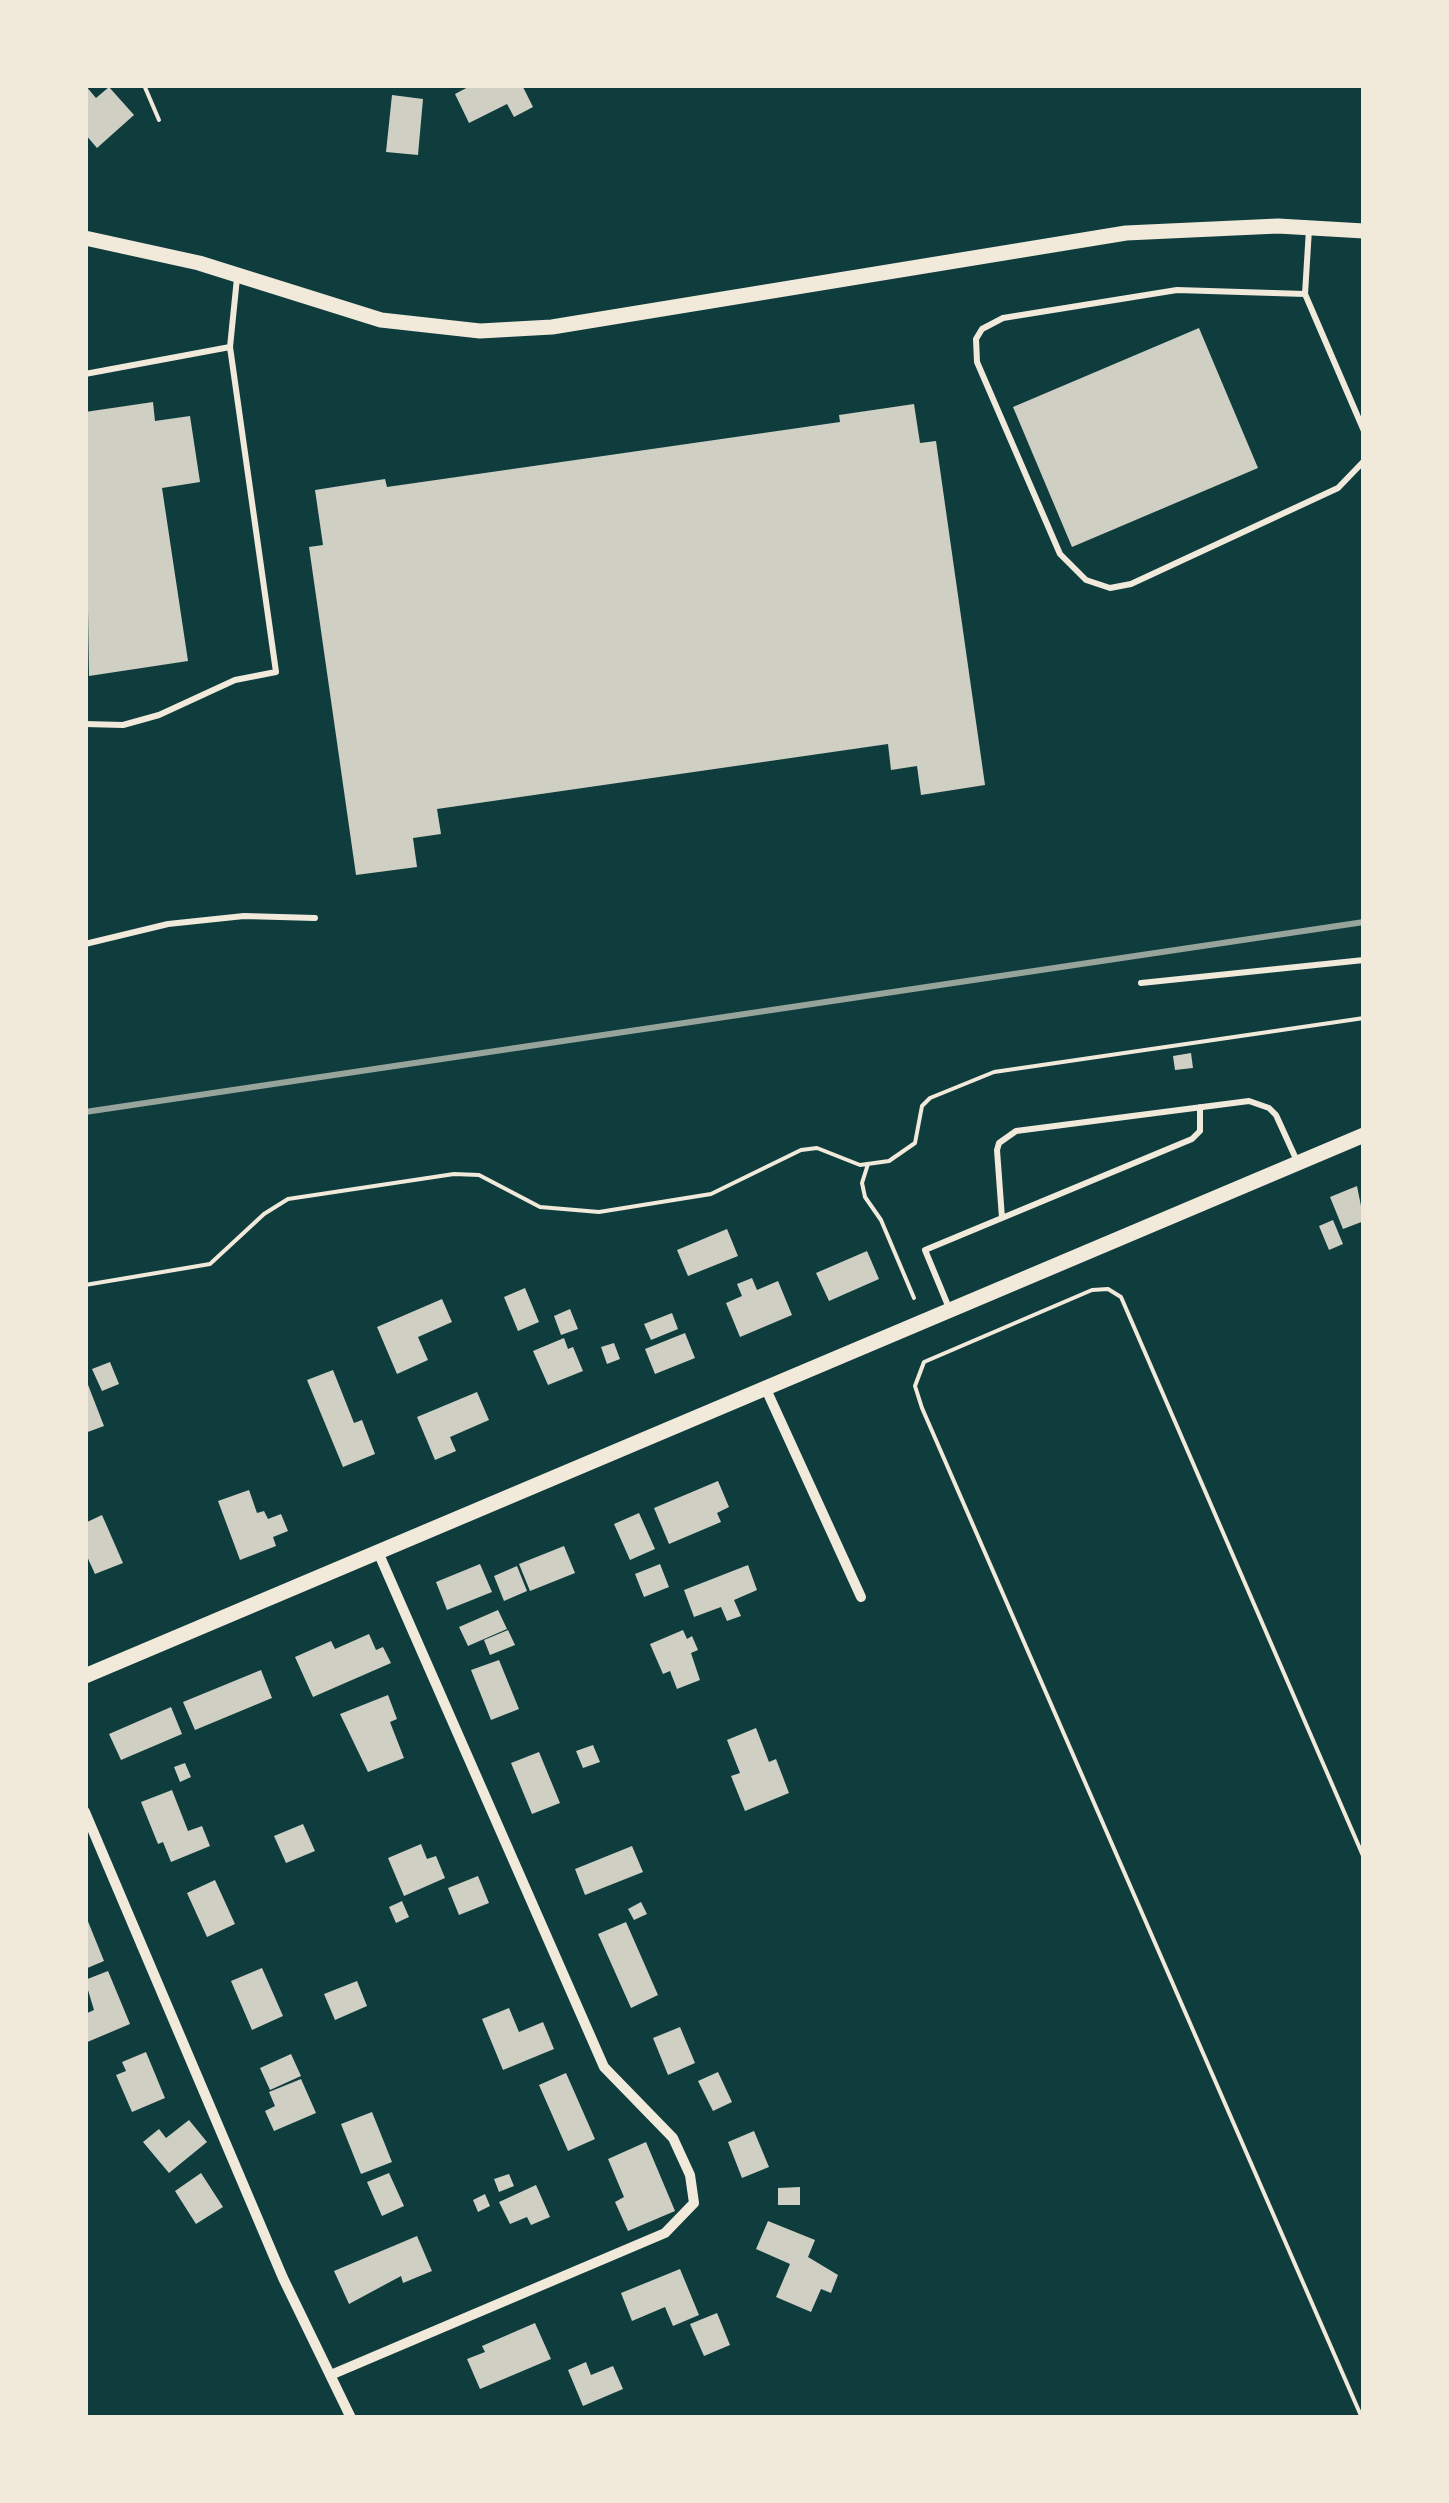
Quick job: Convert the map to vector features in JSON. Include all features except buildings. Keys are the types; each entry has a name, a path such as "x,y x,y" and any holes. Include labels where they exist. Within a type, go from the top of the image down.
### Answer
{"street":[{"path":"85,238 181,258 380,320 480,331 552,327 1126,233 1364,230"},
{"path":"85,1676 1364,1135"},
{"path":"765,1387 862,1597"},
{"path":"333,2374 665,2234 688,2214 694,2196 673,2138 604,2067 378,1552"},
{"path":"85,1812 283,2278 352,2418"}],"lane":[{"path":"1310,228 1305,294 1364,431"},
{"path":"85,724 122,724 159,715 235,680 276,672 230,348 238,276"},
{"path":"1305,294 1177,290 1003,318 982,329 976,339 977,362 1060,554 1086,580 1110,588 1148,576 1338,488 1364,461"},
{"path":"85,374 230,348"},
{"path":"85,944 168,924 244,916 315,918"},
{"path":"1141,983 1364,960"},
{"path":"1002,1218 998,1150 1007,1136 1249,1101 1270,1108 1298,1162"},
{"path":"949,1308 925,1250 1192,1139 1200,1131 1200,1108"}],"path":[{"path":"144,85 159,120"},
{"path":"85,1284 210,1264 264,1214 288,1200 306,1196 454,1174 479,1175 540,1207 600,1212 711,1194 801,1150 817,1148 860,1165 890,1160 915,1144 922,1106 930,1098 994,1072 1364,1018"},
{"path":"868,1164 862,1183 865,1197 882,1220 914,1298"},
{"path":"1362,2418 922,1408 915,1386 924,1362 1092,1290 1108,1289 1121,1297 1364,1858"}],"railway":[{"path":"85,1112 1364,922"}]}
